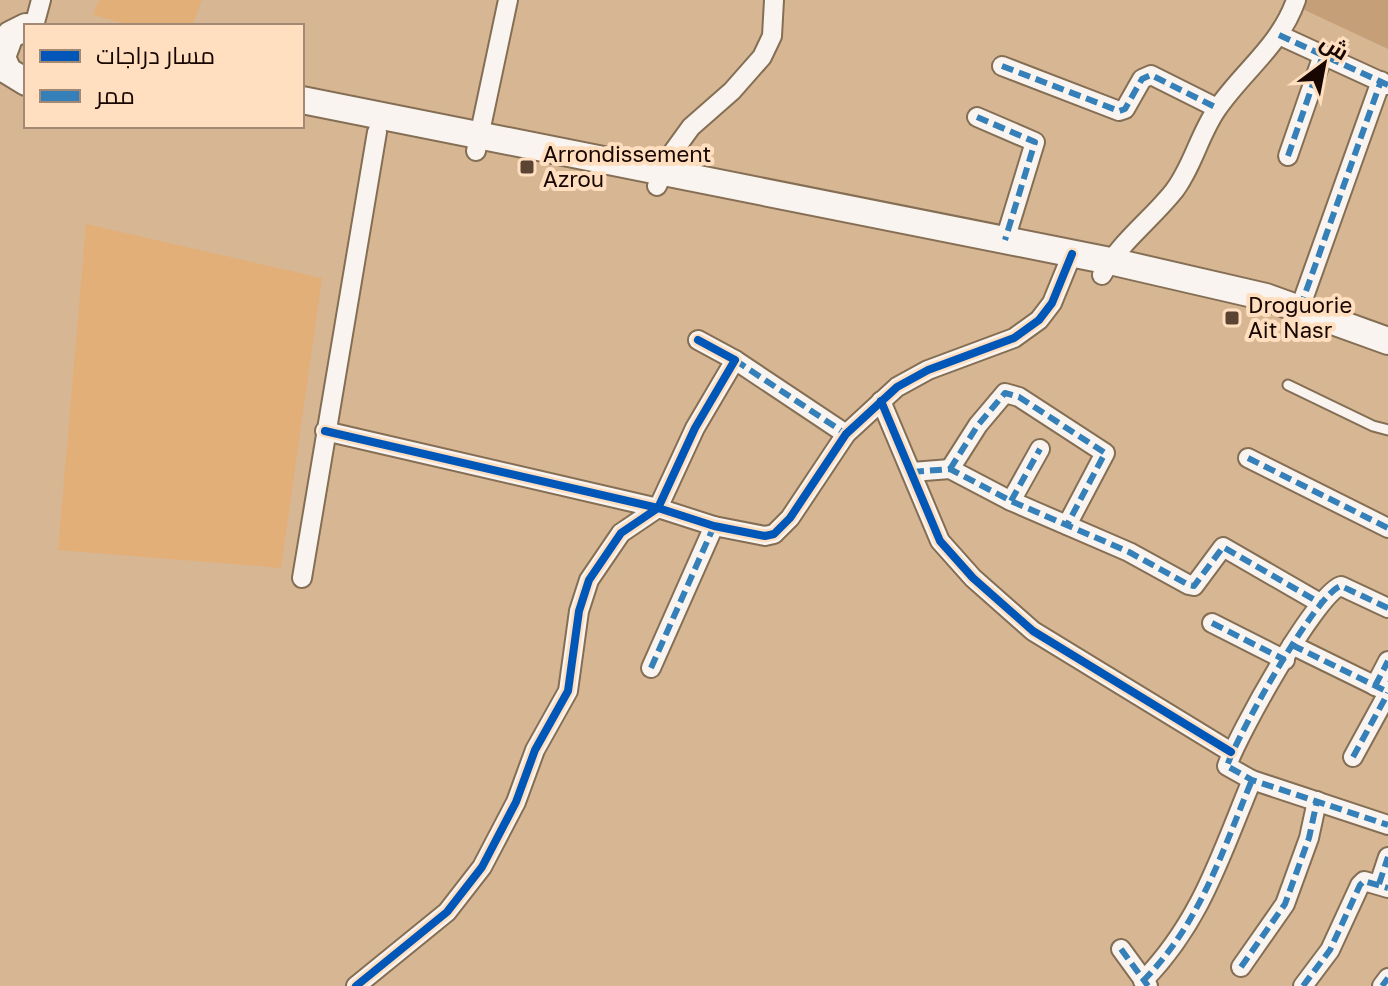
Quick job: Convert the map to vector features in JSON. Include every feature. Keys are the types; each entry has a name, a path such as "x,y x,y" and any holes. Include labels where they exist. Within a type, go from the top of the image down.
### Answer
{"main road":[{"path":"11,74 3,49 19,28"},
{"path":"304,100 478,143 1300,308 1388,341"},
{"path":"304,117 377,132 478,143"},
{"path":"660,179 1005,240 1069,261"},
{"path":"1106,268 1289,317 1388,355"}],"street":[{"path":"19,28 41,0"},
{"path":"478,143 508,0"},
{"path":"660,179 691,127 732,91 762,57 772,36 774,0"},
{"path":"1106,268 1139,225 1173,193 1191,164 1217,108 1279,35 1296,0"},
{"path":"1279,35 1384,83 1300,308"},
{"path":"1288,156 1323,55"},
{"path":"1002,66 1119,111 1125,109 1142,79 1151,75 1217,108"},
{"path":"977,117 1035,142 1005,240"},
{"path":"302,578 377,132"},
{"path":"325,431 658,508 714,526 765,536 774,534 790,518 846,434 881,401 912,378 1014,338 1039,320 1052,303 1069,261"},
{"path":"698,340 735,360 846,434"},
{"path":"356,986 447,912 482,867 516,802 535,750 568,691 579,611 589,580 621,533 658,508 695,428 735,360"},
{"path":"950,469 1005,393 1019,397 1105,453 1067,525"},
{"path":"881,401 940,541 973,578 1033,631 1231,752"},
{"path":"1011,501 1040,449"},
{"path":"1248,458 1388,528"},
{"path":"912,472 950,469 1011,501 1129,552 1194,586 1223,547 1320,603"},
{"path":"651,668 714,526"},
{"path":"1388,608 1341,586 1333,589 1320,603 1288,652 1231,752 1227,766 1252,780 1388,825"},
{"path":"1212,623 1384,690"},
{"path":"1353,757 1384,690 1388,661"},
{"path":"1121,949 1146,983 1170,954 1210,887 1252,780"},
{"path":"1241,967 1285,904 1309,838 1317,801"},
{"path":"1303,986 1330,950 1351,911 1360,885 1364,881 1383,886 1388,857"},
{"path":"1382,986 1388,978"}],"lane":[{"path":"1288,385 1373,426 1388,430"}],"shaded area":[{"path":"99,0 202,0 193,24 126,24 93,15"},
{"path":"1297,0 1388,0 1388,49 1294,5"},
{"path":"86,224 322,278 281,568 58,550"}],"marked path":[{"path":"1279,35 1388,85"},
{"path":"1288,156 1323,55"},
{"path":"1002,66 1119,111 1125,109 1142,79 1151,75 1217,108"},
{"path":"1300,308 1381,81"},
{"path":"977,117 1035,142 1005,240"},
{"path":"735,360 846,434"},
{"path":"950,469 978,425 1005,393 1019,397 1105,453 1067,525"},
{"path":"1011,501 1040,449"},
{"path":"1248,458 1388,528"},
{"path":"912,472 950,469 1011,501 1129,552 1189,585 1194,586 1223,547 1320,603"},
{"path":"651,668 714,526"},
{"path":"1388,608 1341,586 1329,595 1278,667 1227,766 1252,780 1388,825"},
{"path":"1212,623 1285,660"},
{"path":"1292,645 1388,692"},
{"path":"1375,686 1388,661"},
{"path":"1353,757 1388,693"},
{"path":"1143,981 1195,911 1252,780"},
{"path":"1241,967 1285,904 1309,838 1317,801"},
{"path":"1379,884 1388,857"},
{"path":"1303,986 1330,950 1360,885 1364,881 1388,888"},
{"path":"1121,949 1148,986"},
{"path":"1382,986 1388,978"}],"cycle path":[{"path":"325,431 658,508 714,526 765,536 774,534 790,518 846,434 897,387 928,370 1014,338 1039,320 1052,303 1072,254"},
{"path":"356,986 447,912 482,867 516,802 535,750 568,691 579,611 589,580 621,533 658,508 695,428 735,360 698,340"},
{"path":"881,401 940,541 973,578 1033,631 1231,752"}],"place":[{"name":"Arrondissement Azrou","path":"527,167"},
{"name":"Droguorie Ait Nasr","path":"1232,318"}]}
